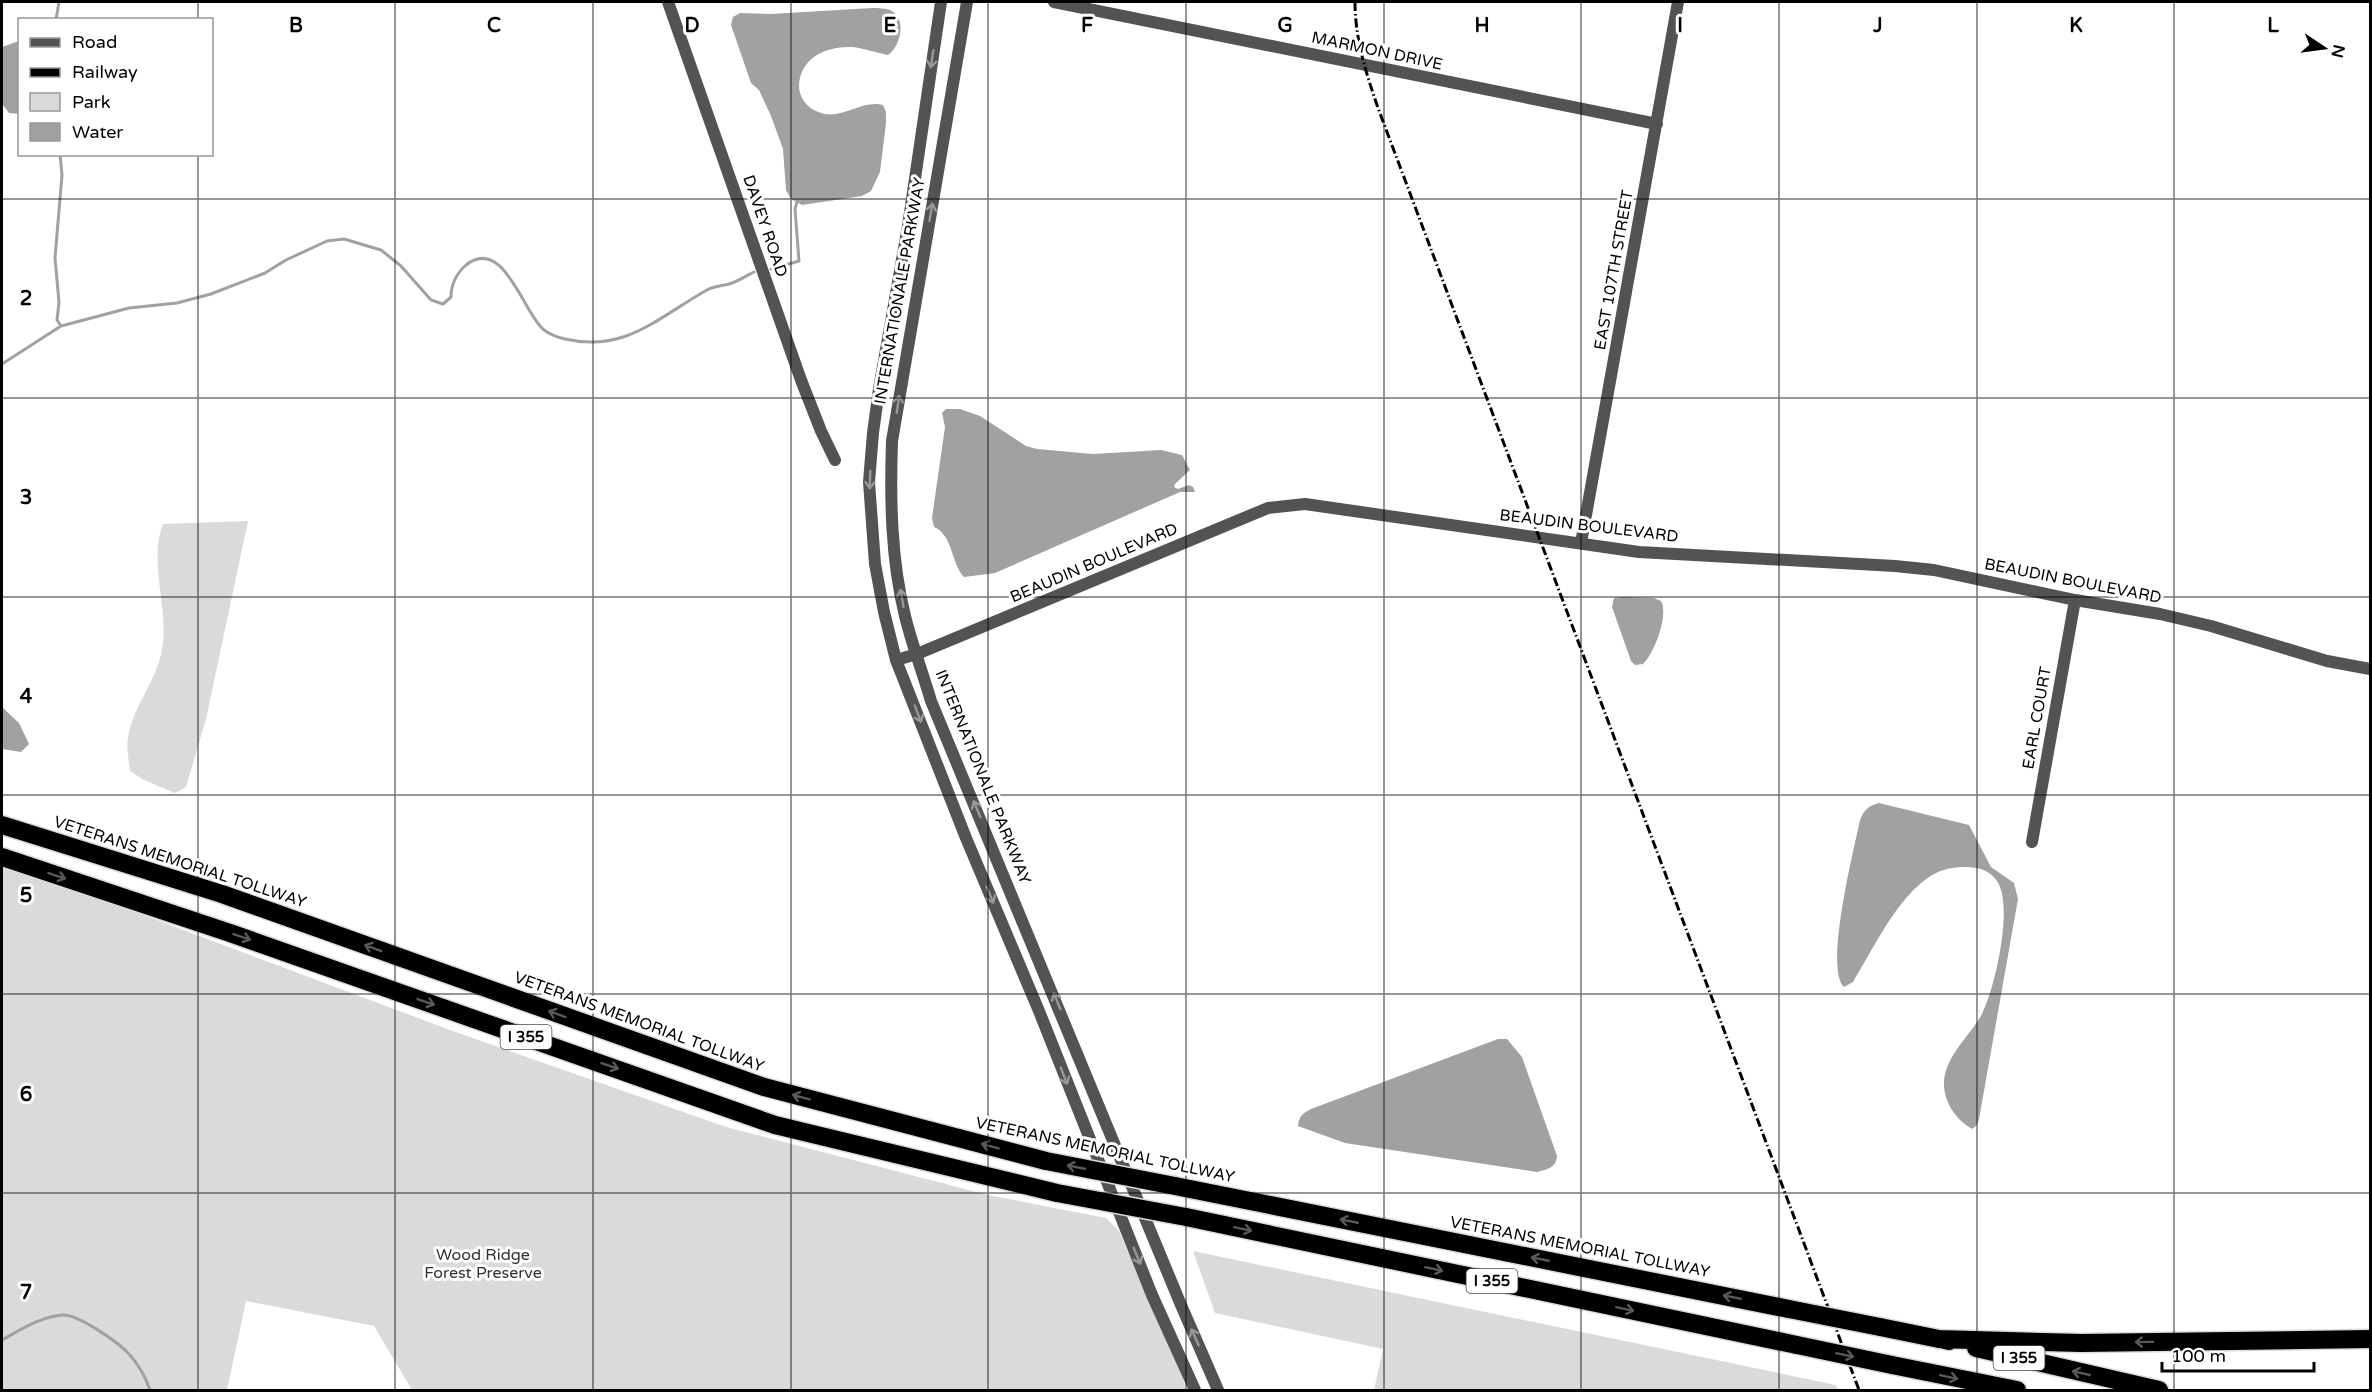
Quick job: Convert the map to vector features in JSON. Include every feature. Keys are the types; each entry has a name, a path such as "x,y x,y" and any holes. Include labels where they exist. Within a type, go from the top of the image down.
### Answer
{"highway":[{"name":"VETERANS MEMORIAL TOLLWAY","path":"2,825 222,894 764,1087 1046,1161 1880,1327 2159,1390"},
{"name":"I 355","path":"2,857 230,933 776,1125 1058,1193 1186,1217 2017,1390"},
{"path":"1938,1339 2081,1343 2370,1339"}],"street":[{"name":"DAVEY ROAD","path":"668,2 805,390 820,431 835,460"},
{"name":"INTERNATIONALE PARKWAY","path":"941,2 908,226 879,389 869,482 875,564 896,660 1152,1294 1195,1390"},
{"name":"INTERNATIONALE PARKWAY","path":"967,2 892,441 890,501 896,567 905,616 931,701 1218,1390"},
{"name":"MARMON DRIVE","path":"1054,2 1657,124"},
{"name":"EAST 107TH STREET","path":"1581,543 1678,2"},
{"name":"BEAUDIN BOULEVARD","path":"896,660 917,654 1260,511 1277,506 1305,504 1639,552 1934,570 2075,600 2160,614 2327,662 2370,669"},
{"name":"EARL COURT","path":"2032,842 2075,600"}],"green space":[{"path":"248,521 206,719 186,787 175,793 144,780 130,771 127,750 135,714 157,669 163,643 164,628 158,567 159,538 163,524"},
{"name":"Wood Ridge Forest Preserve","path":"2,866 74,889 450,1030 726,1127 988,1195 1106,1218 1119,1231 1183,1378 1186,1390 412,1390 374,1326 246,1301 227,1390 2,1390"},
{"path":"1193,1251 1836,1385 1838,1390 1374,1390 1383,1349 1215,1313"}],"water":[{"path":"872,8 890,10 897,15 900,33 892,51 888,55 861,48 843,47 825,51 816,55 804,68 799,86 800,94 806,104 825,114 842,113 866,105 883,105 886,112 886,123 880,172 871,191 862,196 802,205 791,199 786,190 783,149 759,90 751,83 731,25 733,17 740,13 771,14"},
{"path":"18,41 18,114 9,113 3,105 2,47"},
{"path":"946,409 960,409 980,416 1026,446 1037,449 1093,454 1161,450 1182,455 1190,470 1174,487 1178,489 1189,485 1195,492 1180,492 995,573 964,577 945,536 934,527 932,518 945,427 942,413"},
{"path":"1614,598 1654,598 1661,601 1663,607 1659,634 1652,652 1643,664 1635,665 1631,661 1612,607"},
{"path":"2,707 19,723 29,744 21,752 2,749"},
{"path":"1879,803 1969,825 1991,867 2014,883 2018,899 1979,1119 1977,1125 1972,1129 1951,1109 1944,1081 1949,1063 1982,1014 1992,986 2001,947 2004,909 2002,893 1993,876 1983,870 1958,867 1936,873 1921,883 1907,897 1882,932 1853,982 1844,987 1839,976 1837,957 1847,881 1860,820 1867,809"},
{"path":"1498,1039 1507,1039 1522,1057 1557,1156 1553,1166 1548,1169 1537,1172 1345,1143 1298,1126 1302,1115 1311,1109"}],"waterway":[{"path":"56,18 59,2"},
{"path":"60,156 62,175 55,258 59,302 57,320 61,326"},
{"path":"771,269 799,261 795,209 797,202"},
{"path":"2,364 61,326 129,308 177,303 211,294 265,273 286,260 327,241 344,239 381,250 401,266 431,300 443,304 451,297 455,280 466,265 479,259 491,260 502,268 512,281 536,322 544,330 560,338 586,342 605,341 640,330 707,290 732,283 754,272"},
{"path":"2,1340 38,1321 54,1316 69,1316 97,1330 124,1349 139,1367 150,1390"}],"railway":[{"path":"1355,2 1359,43 1378,108 1859,1390"}]}
